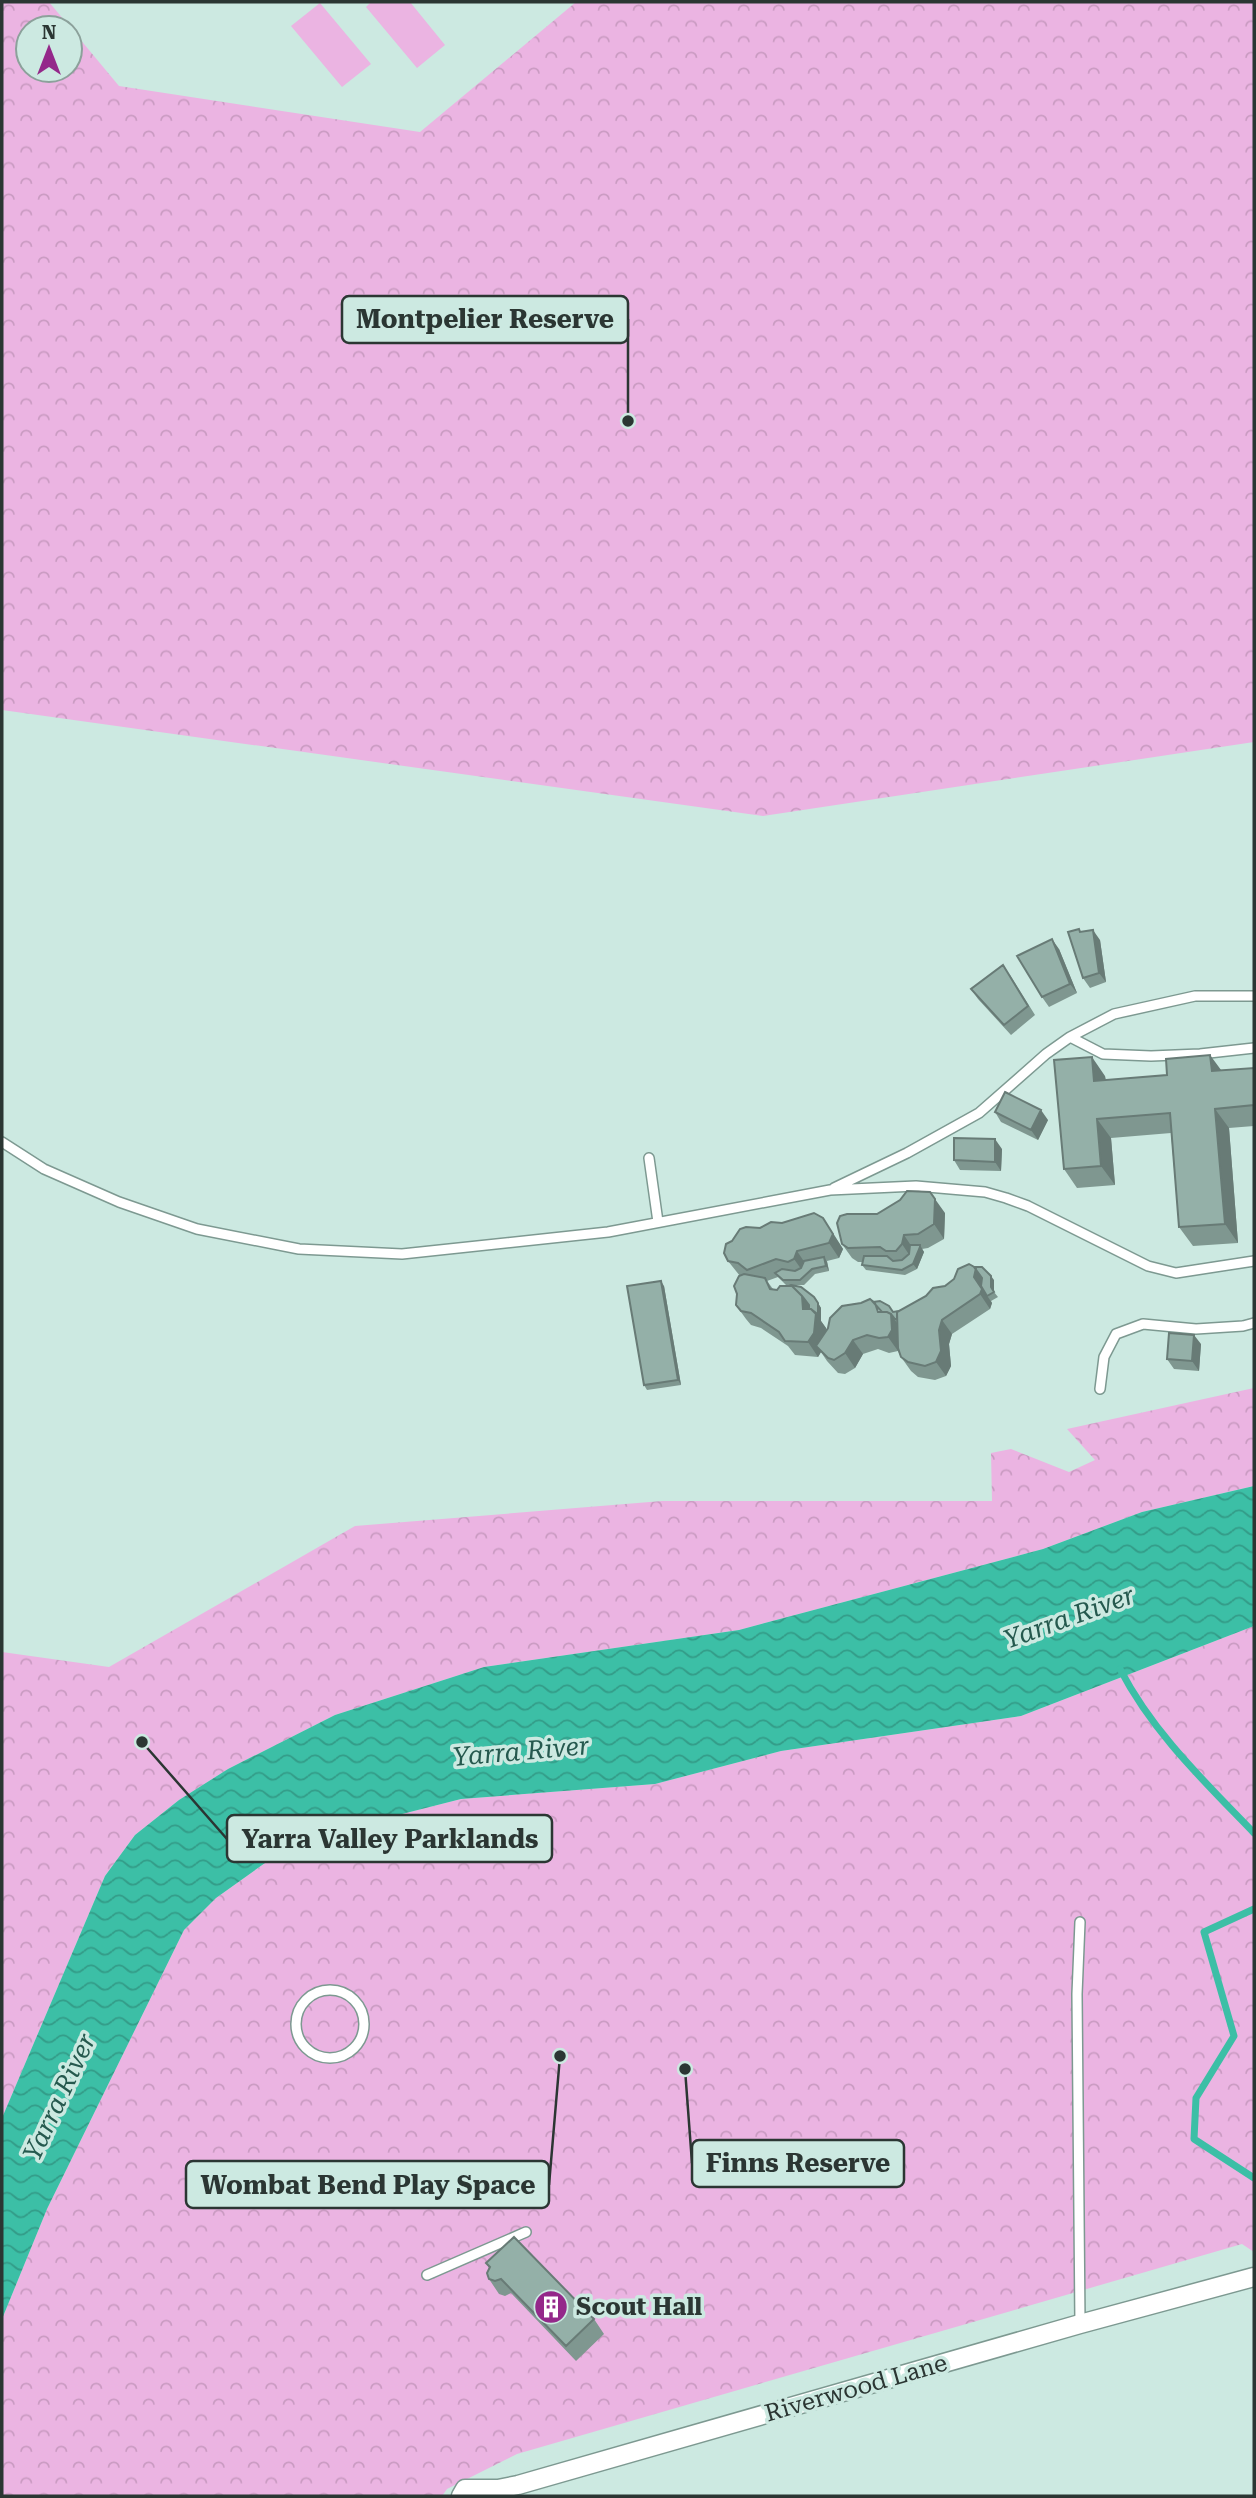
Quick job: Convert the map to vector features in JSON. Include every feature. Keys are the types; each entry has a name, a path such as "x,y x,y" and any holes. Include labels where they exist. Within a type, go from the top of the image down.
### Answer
{"street":[{"name":"Riverwood Lane","path":"461,2496 466,2489 498,2489 518,2485 1254,2277"}],"lane":[{"path":"830,1190 907,1153 979,1113 1046,1054 1070,1037 1114,1014 1172,999 1216,995 1254,996"},
{"path":"1070,1037 1102,1054 1187,1055 1254,1048"},
{"path":"2,1142 44,1169 119,1202 197,1229 299,1249 402,1254 608,1232 830,1190 916,1186 985,1192 1028,1206 1148,1266 1176,1273 1254,1261"},
{"path":"649,1158 658,1222"},
{"path":"1100,1389 1104,1357 1116,1334 1143,1324 1196,1329 1254,1323"},
{"path":"1080,1922 1077,1994 1080,2324"},
{"path":"316,1992 342,1992 350,1996 361,2010 364,2027 362,2036 357,2044 343,2055 326,2058 303,2045 298,2037 298,2011 302,2003 316,1992"},
{"path":"427,2275 526,2232"}],"green space":[{"path":"2,2 49,2 59,14 14,14 14,84 84,84 84,44 119,86 420,132 576,2 1254,2 1254,742 763,816 2,710"},
{"path":"371,2 410,2 445,45 417,68 366,7"},
{"path":"320,3 371,64 342,87 291,26"},
{"path":"1254,1388 1254,1486 1142,1512 1043,1549 739,1630 484,1667 335,1715 228,1769 179,1800 135,1835 105,1876 2,2118 2,1652 109,1667 355,1526 662,1501 992,1501 991,1453 1011,1449 1069,1472 1095,1460 1067,1429"},
{"path":"1254,1626 1254,2252 1242,2244 517,2454 447,2489 442,2496 2,2496 2,2319 47,2209 184,1930 216,1898 265,1863 296,1845 351,1827 461,1799 655,1784 781,1751 1021,1716"}],"water":[{"name":"Yarra River","path":"1254,1486 1254,1626 1021,1716 781,1751 655,1784 461,1799 351,1827 296,1845 265,1863 216,1898 184,1930 47,2209 2,2319 2,2118 105,1876 135,1835 179,1800 228,1769 335,1715 484,1667 739,1630 1043,1549 1142,1512"}],"building":[{"path":"1079,929 1080,932 1093,930 1099,973 1083,978 1068,932"},
{"path":"1052,939 1070,984 1042,997 1017,956"},
{"path":"1003,965 1028,1006 1004,1025 971,989"},
{"path":"1210,1055 1212,1071 1254,1068 1254,1105 1215,1109 1225,1224 1179,1227 1170,1113 1097,1119 1101,1166 1064,1169 1054,1060 1092,1057 1094,1081 1167,1075 1166,1059"},
{"path":"1005,1092 1041,1110 1031,1130 995,1112"},
{"path":"954,1138 995,1139 995,1162 954,1160"},
{"path":"907,1191 930,1192 935,1199 934,1224 918,1234 904,1235 902,1244 896,1251 886,1251 880,1247 848,1248 842,1244 837,1223 840,1216 877,1214 900,1200"},
{"path":"814,1213 823,1218 833,1234 829,1243 797,1251 794,1259 788,1262 776,1259 747,1270 738,1263 728,1261 724,1253 726,1244 732,1241 740,1229 760,1228 771,1222 782,1223"},
{"path":"910,1245 920,1247 913,1264 902,1270 862,1265 864,1256 887,1256 893,1261 902,1260 909,1254"},
{"path":"824,1257 826,1266 812,1269 800,1280 783,1280 775,1273 782,1269 795,1271 801,1268 804,1261"},
{"path":"969,1264 976,1268 974,1277 982,1289 980,1294 942,1320 939,1330 941,1351 936,1362 925,1366 908,1362 901,1357 898,1348 897,1312 926,1296 933,1288 945,1286 954,1279 958,1269"},
{"path":"974,1267 982,1267 991,1276 994,1292 987,1296 981,1286 982,1278"},
{"path":"744,1274 765,1278 770,1289 792,1286 802,1296 803,1309 811,1309 816,1313 814,1333 808,1342 785,1341 779,1332 751,1313 741,1311 736,1305 737,1294 734,1286 739,1276"},
{"path":"661,1281 678,1380 644,1385 627,1286"},
{"path":"789,1286 801,1287 814,1297 818,1303 818,1316 809,1309 802,1296"},
{"path":"870,1299 875,1303 878,1312 891,1314 892,1330 888,1337 867,1335 853,1340 845,1353 834,1360 828,1358 816,1346 828,1328 830,1318 842,1306"},
{"path":"880,1301 893,1312 899,1311 897,1319 887,1312 882,1312 873,1302"},
{"path":"1169,1333 1194,1335 1192,1361 1167,1359"},
{"name":"Scout Hall","path":"514,2237 594,2319 566,2346 501,2279 489,2279 487,2273 490,2267 486,2263"}],"waterway":[{"path":"1120,1669 1164,1736 1254,1833"},
{"path":"1254,1909 1204,1932 1234,2036 1196,2098 1194,2139 1254,2178"}],"place":[{"name":"Montpelier Reserve","path":"628,421"},
{"name":"Yarra Valley Parklands","path":"142,1742"},
{"name":"Wombat Bend Play Space","path":"560,2056"},
{"name":"Finns Reserve","path":"685,2069"},
{"name":"Scout Hall","path":"551,2307"}]}
